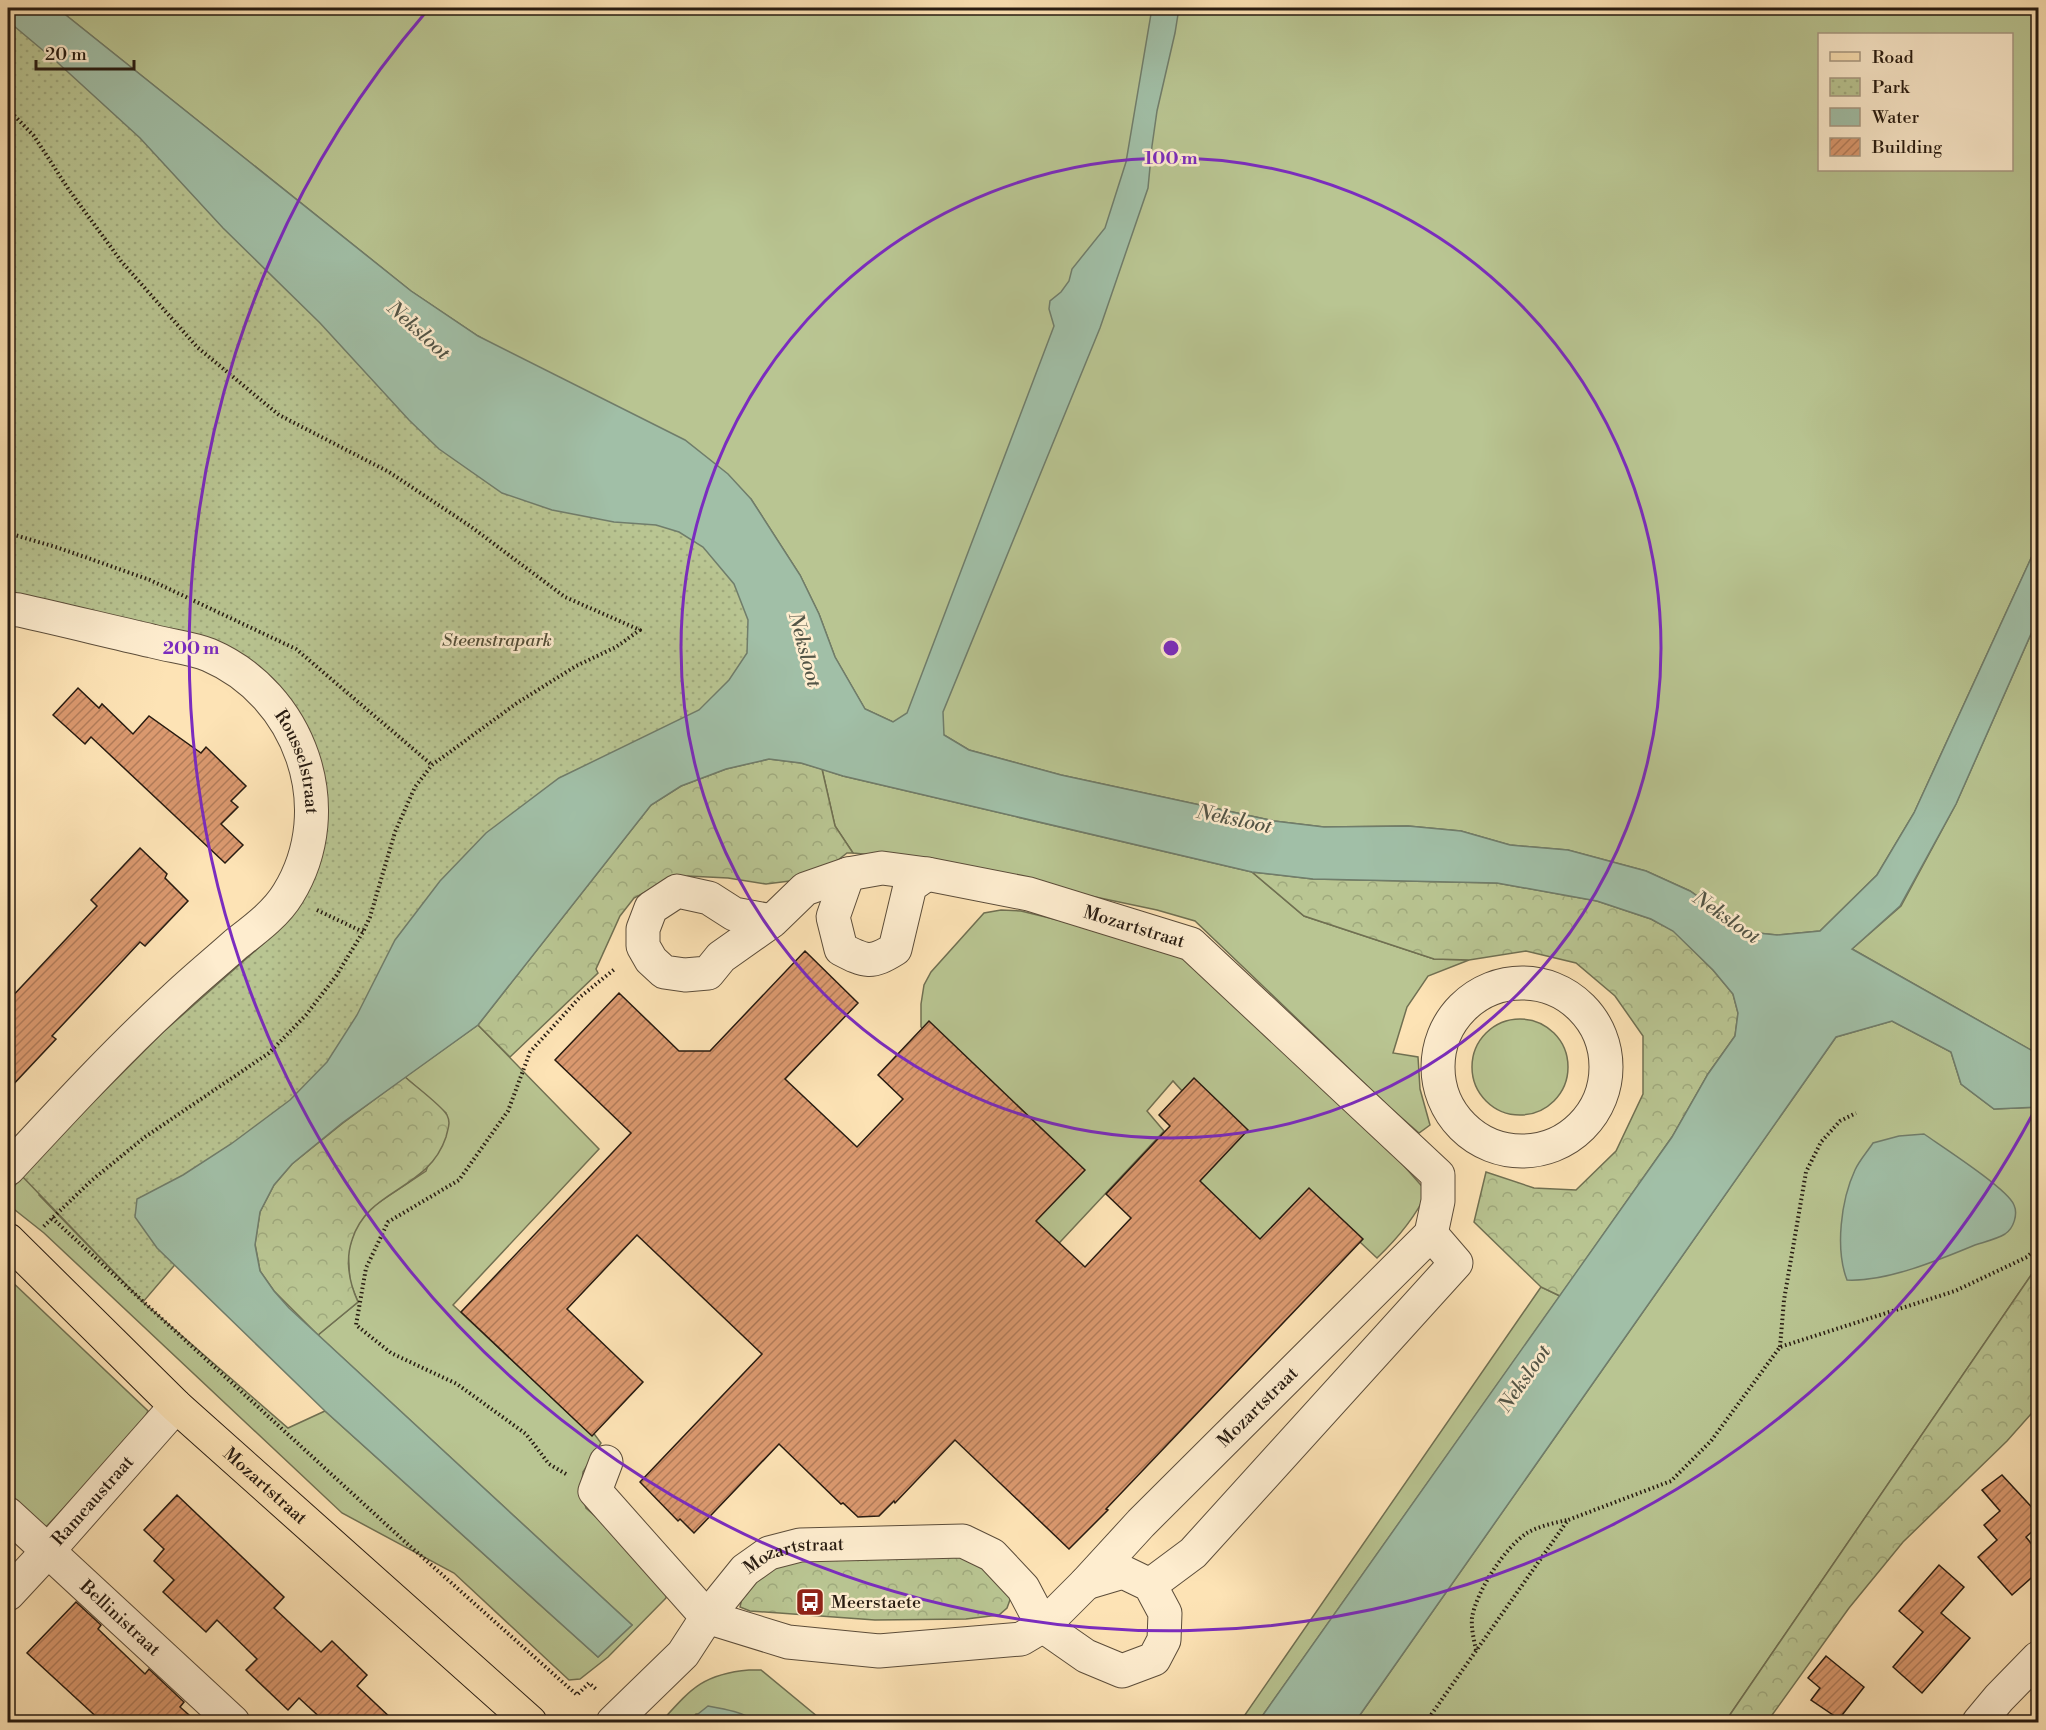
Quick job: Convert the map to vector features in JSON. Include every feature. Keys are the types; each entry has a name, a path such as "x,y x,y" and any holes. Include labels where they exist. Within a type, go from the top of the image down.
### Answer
{"main road":[{"name":"Mozartstraat","path":"8,1240 176,1406 530,1722"}],"street":[{"name":"Rousselstraat","path":"8,609 208,654 244,675 268,697 290,729 305,760 312,804 310,834 303,864 287,895 261,924 196,978 131,1038 8,1169"},
{"name":"Mozartstraat","path":"643,946 651,960 664,972 685,975 708,973 721,957 772,921 805,889 848,874 882,868 927,874 1029,894 1191,944 1438,1175"},
{"path":"848,874 833,917 841,949 861,959 878,959 895,949 910,886 927,874"},
{"path":"643,946 643,929 651,908 677,891 709,898 734,914 772,921"},
{"path":"1544,984 1583,1007 1605,1045 1605,1090 1582,1128 1544,1150 1500,1150 1462,1128 1439,1090 1439,1045 1461,1007 1500,985 1544,984"},
{"path":"1150,1585 1193,1553 1456,1263 1431,1234 1438,1200 1438,1175 1462,1128"},
{"name":"Mozartstraat","path":"707,1617 788,1642 879,1651 1021,1639 1043,1626 1141,1523 1431,1234"},
{"name":"Rameaustraat","path":"8,1594 176,1406"},
{"path":"601,1477 707,1617"},
{"name":"Bellinistraat","path":"8,1514 233,1722"},
{"name":"Mozartstraat","path":"618,1718 683,1654 707,1617 745,1570 769,1553 800,1545 963,1541 992,1555 1023,1588 1043,1626 1086,1656 1122,1671 1154,1659 1164,1640 1165,1613 1150,1585 1123,1572 1086,1583"},
{"path":"1979,1722 2038,1658"}],"path":[{"path":"8,109 34,136 69,190 121,261 197,347 279,415 389,472 470,526 565,597 640,630 616,647 576,666 517,703 432,765 415,787 395,832 370,917 363,932 336,976 306,1015 269,1053 145,1137 92,1180 52,1218 393,1531 577,1695 589,1683 618,1718"},
{"path":"287,895 363,932"},
{"path":"601,1477 549,1464 526,1434 457,1383 391,1353 356,1325 366,1269 388,1222 459,1180 508,1111 530,1052 580,997 643,946"},
{"path":"1476,1651 1472,1621 1476,1602 1492,1573 1511,1548 1527,1533 1671,1481 1711,1441 1780,1347 1784,1300 1806,1172 1821,1142 1840,1121 1856,1113"},
{"path":"1780,1347 1955,1291 2027,1257 2038,1247"},
{"path":"1426,1722 1568,1520"}],"green space":[{"name":"Steenstrapark","path":"8,8 29,8 472,403 695,488 799,702 680,762 263,1162 143,1302 21,1175 162,1033 265,942 321,843 263,675 8,595"},
{"path":"57,8 2038,8 2038,543 1914,813 1877,875 1820,931 1777,935 1748,932 1690,891 1646,871 1568,850 1510,845 1461,831 1408,826 1324,827 1274,821 1061,775 969,750 944,735 893,722 865,709 835,657 819,614 800,575 751,499 478,336 411,291"},
{"path":"8,29 354,866 39,1195 143,1302 288,1428 325,1411 598,1657 632,1625 318,1335 358,1302 350,1282 348,1252 356,1225 369,1209 426,1171 446,1113 405,1077 478,1025 599,1149 453,1305 582,1426 586,1423 601,1443 583,1472 581,1490 586,1508 610,1529 666,1590 666,1598 608,1657 580,1679 569,1680 454,1573 342,1513 44,1233 10,1206 13,1189 21,1175 162,1033 265,942 321,843"},
{"path":"2038,618 2038,1054 1852,949 1901,906 1956,804"},
{"path":"769,759 801,763 822,769 835,826 853,853 847,853 824,871 798,880 766,884 728,878 688,876 659,885 634,898 620,916 596,969 598,973 510,1057 478,1025 651,805 681,786 726,769"},
{"path":"822,769 843,776 1252,872 1304,916 1434,959 1469,960 1428,976 1407,1007 1393,1053 1418,1057 1420,1089 1430,1125 1419,1133 1195,921 1157,910 915,859 853,853 835,826"},
{"path":"1252,872 1313,879 1497,883 1597,901 1651,919 1674,931 1713,970 1733,994 1738,1013 1735,1036 1708,1074 1672,1137 1560,1296 1541,1287 1474,1222 1486,1172 1534,1188 1576,1190 1616,1151 1643,1094 1643,1036 1615,996 1576,963 1526,951 1469,960 1434,959 1304,916"},
{"path":"1001,910 1021,911 1152,943 1185,960 1367,1124 1427,1192 1417,1210 1392,1243 1377,1258 1311,1196 1258,1255 1182,1183 1202,1113 1173,1081 1147,1111 1164,1131 1003,1303 949,1051 921,1027 924,985 931,972 984,913"},
{"path":"1520,1019 1538,1023 1554,1033 1564,1049 1568,1067 1564,1085 1554,1101 1538,1111 1520,1115 1502,1111 1486,1101 1476,1085 1472,1067 1476,1049 1486,1033 1502,1023"},
{"path":"1892,1021 1951,1052 1961,1084 1994,1109 2038,1107 2038,1265 1725,1722 1355,1722 1836,1037"},
{"path":"405,1077 447,1115 449,1123 446,1137 437,1155 426,1169 384,1199 360,1223 352,1240 348,1264 352,1287 358,1302 318,1335 274,1291 260,1271 255,1244 260,1212 274,1185 292,1164"},
{"path":"2038,1265 2038,1406 2007,1441 1903,1542 1849,1608 1767,1722 1725,1722"},
{"path":"8,1278 148,1411 139,1428 45,1528 8,1492"},
{"path":"1541,1287 1560,1296 1258,1722 1240,1722"},
{"path":"954,1554 996,1575 1011,1597 1007,1608 999,1615 966,1619 875,1620 750,1611 740,1607 743,1593 766,1569 808,1555"},
{"path":"761,1670 824,1722 757,1722 750,1717 696,1714 688,1722 661,1722 680,1701 708,1680 720,1675"}],"water":[{"name":"Neksloot","path":"8,8 57,8 411,291 478,336 685,440 728,474 751,499 800,575 819,614 835,657 865,709 893,722 907,713 1054,326 1049,309 1050,301 1061,292 1069,281 1072,269 1105,228 1126,162 1152,8 1179,8 1157,111 1148,188 1100,328 943,712 944,735 969,750 1061,775 1274,821 1324,827 1408,826 1461,831 1510,845 1568,850 1646,871 1690,891 1748,932 1777,935 1820,931 1877,875 1914,813 2038,543 2038,618 1956,804 1900,906 1852,949 2038,1054 2038,1107 1994,1109 1961,1084 1951,1052 1892,1021 1836,1037 1355,1722 1258,1722 1672,1137 1708,1074 1735,1036 1738,1013 1733,994 1713,970 1673,931 1651,919 1597,901 1497,883 1313,879 1252,872 843,776 801,763 769,759 726,769 681,786 651,805 478,1025 342,1123 292,1164 274,1185 260,1212 255,1245 260,1271 289,1308 632,1625 598,1657 325,1411 157,1248 135,1217 137,1199 183,1175 231,1144 290,1100 327,1062 357,1015 395,940 440,881 486,833 559,778 699,710 729,680 747,653 748,620 734,584 703,547 679,532 656,525 614,522 552,510 502,493 439,449 409,420 320,323 223,228 140,138 8,21"},
{"path":"1924,1134 1987,1179 2009,1198 2015,1209 2013,1225 2005,1234 1912,1269 1862,1280 1847,1280 1841,1254 1841,1225 1846,1195 1857,1167 1873,1143 1899,1136"},
{"path":"708,1706 740,1713 757,1722 688,1722"}],"building":[{"path":"78,688 99,708 102,704 133,734 149,716 201,753 206,747 246,786 231,801 238,807 221,824 243,845 225,863 91,737 85,744 53,715"},
{"path":"140,848 167,874 165,878 188,901 145,946 140,942 52,1036 56,1039 8,1090 8,1001 97,906 91,900"},
{"path":"805,951 858,1003 785,1079 857,1147 903,1099 878,1075 929,1021 1085,1170 1036,1221 1085,1267 1131,1218 1106,1194 1170,1126 1159,1115 1194,1078 1248,1130 1200,1181 1260,1239 1309,1188 1363,1239 1069,1549 955,1440 895,1503 894,1501 879,1516 858,1517 843,1503 841,1504 779,1444 694,1533 680,1519 678,1521 640,1482 762,1354 637,1235 567,1309 643,1382 592,1436 461,1312 631,1133 555,1060 619,993 679,1051 710,1051"},
{"path":"2002,1475 2038,1514 2038,1526 2026,1537 2038,1552 2038,1572 2012,1595 1978,1557 1997,1540 1984,1525 2000,1511 1982,1490"},
{"path":"177,1495 284,1597 274,1608 321,1652 332,1641 367,1675 357,1686 395,1722 325,1722 299,1698 288,1710 246,1670 257,1659 217,1620 206,1632 163,1592 174,1580 154,1561 164,1549 144,1530"},
{"path":"1939,1565 1964,1587 1941,1613 1970,1638 1922,1693 1893,1667 1923,1632 1899,1611"},
{"path":"76,1602 101,1625 98,1629 145,1674 149,1669 184,1702 180,1707 197,1722 102,1722 27,1653"},
{"path":"1826,1656 1864,1687 1839,1719 1811,1700 1820,1688 1808,1678"}],"place":[{"name":"Meerstaete","path":"810,1602"}]}
